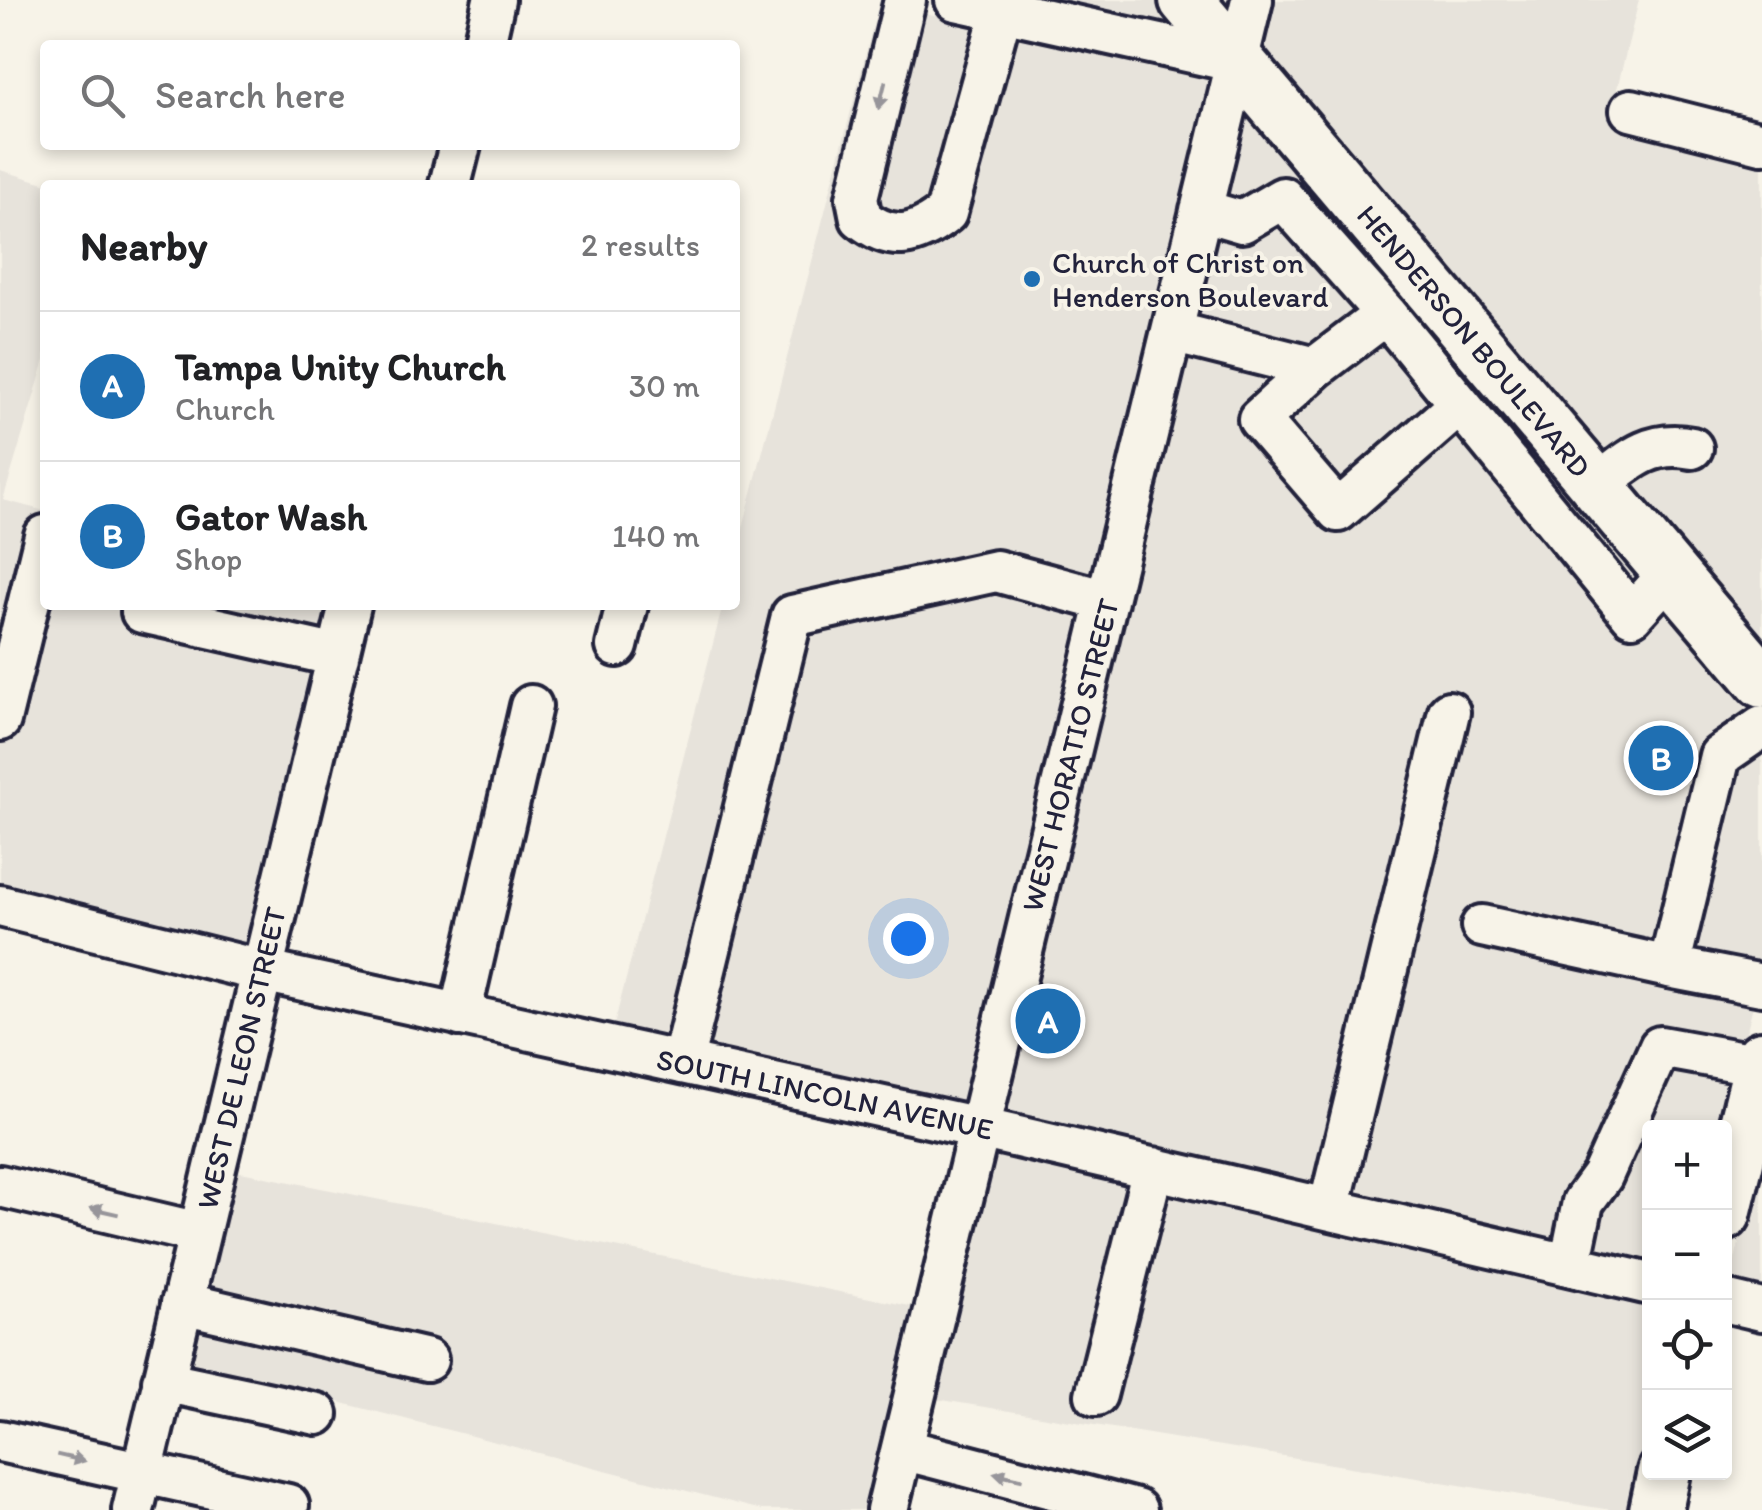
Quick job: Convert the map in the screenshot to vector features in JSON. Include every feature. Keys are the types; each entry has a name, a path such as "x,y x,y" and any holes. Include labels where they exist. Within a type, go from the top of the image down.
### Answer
{"main road":[{"name":"HENDERSON BOULEVARD","path":"1186,0 1762,681"},
{"path":"1725,1210 1761,1061"},
{"path":"1656,1510 1662,1480"}],"street":[{"path":"485,40 494,0"},
{"path":"905,0 857,198 861,218 878,232 893,235 926,230 946,213 1002,10"},
{"path":"956,0 1238,62"},
{"name":"WEST HORATIO STREET","path":"887,1510 1252,0"},
{"path":"1631,110 1762,144"},
{"path":"451,180 459,150"},
{"path":"1202,210 1242,222 1283,198 1386,314 1632,615 1670,572"},
{"path":"1386,314 1259,419 1338,511 1459,405"},
{"path":"1172,332 1316,368"},
{"path":"1597,486 1652,447 1670,444 1692,448"},
{"path":"0,720 40,556"},
{"path":"682,1063 792,616 996,571 1107,601"},
{"name":"WEST DE LEON STREET","path":"137,1492 349,610"},
{"path":"617,646 625,610"},
{"path":"142,612 246,620 338,656"},
{"path":"460,1015 531,706"},
{"path":"1329,1209 1449,712"},
{"path":"1669,967 1720,756 1762,727"},
{"name":"SOUTH LINCOLN AVENUE","path":"0,906 262,971 979,1128 1642,1282"},
{"path":"1482,926 1762,985"},
{"path":"1570,1266 1582,1202 1602,1176 1660,1046 1761,1061"},
{"path":"1096,1395 1153,1168"},
{"path":"0,1186 199,1233"},
{"path":"1732,1303 1762,1310"},
{"path":"182,1304 427,1360"},
{"path":"163,1381 316,1414"},
{"path":"0,1441 137,1492 288,1505"},
{"path":"902,1450 1136,1510"}],"shaded area":[{"path":"1041,0 1161,0 1187,32"},
{"path":"1274,0 1639,0 1609,121 1762,159 1762,651 1260,59"},
{"path":"879,3 1213,76 963,1105 613,1029 722,610 740,610 740,539"},
{"path":"1248,106 1762,712 1762,967 1726,1120 1642,1120 1642,1263 1004,1114"},
{"path":"0,170 40,182 40,377 3,500 40,510 40,610 327,610 246,948 0,887"},
{"path":"1762,1148 1762,1292 1732,1285"},
{"path":"995,1151 1642,1301 1642,1474 1634,1510 1611,1510 936,1399"},
{"path":"236,1171 915,1307 865,1510 762,1510 189,1364"}],"place":[{"name":"Church of Christ on Henderson Boulevard","path":"1032,279"},
{"name":"Gator Wash","path":"1661,758"},
{"name":"Tampa Unity Church","path":"1048,1021"}]}
